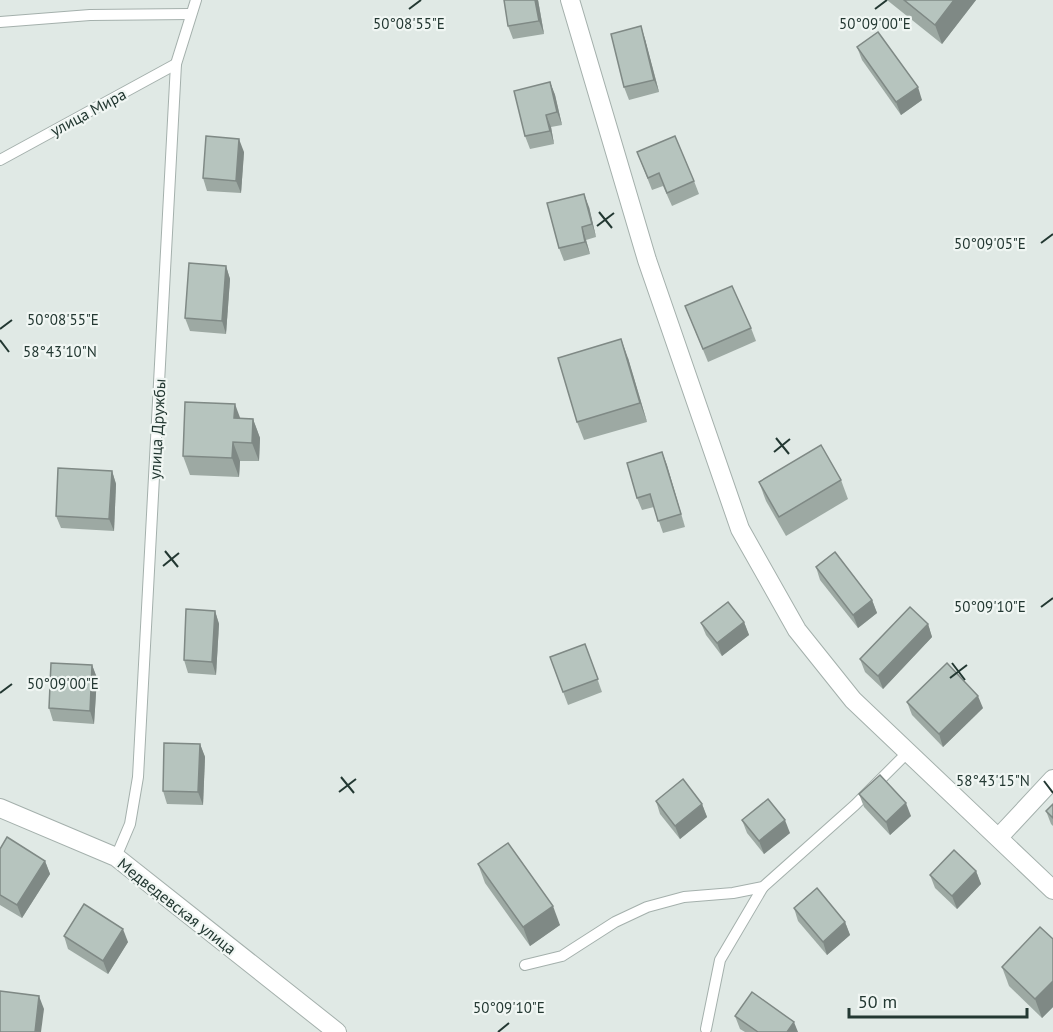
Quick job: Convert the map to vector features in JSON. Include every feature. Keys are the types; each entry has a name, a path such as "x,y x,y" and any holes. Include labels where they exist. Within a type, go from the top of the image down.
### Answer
{"street":[{"path":"570,0 647,260 740,529 797,630 853,700 1053,890"},
{"path":"999,837 1053,779"},
{"name":"Медведевская улица","path":"0,808 116,857 337,1032"}],"lane":[{"name":"улица Дружбы","path":"116,857 130,824 138,777 176,64 196,0"},
{"path":"0,22 90,15 190,14"},
{"name":"улица Мира","path":"0,160 176,64"},
{"path":"706,1029 720,960 763,887 855,805 908,752"},
{"path":"525,965 562,956 615,922 647,907 684,897 733,894 763,887"}],"building":[{"path":"504,0 535,0 539,21 508,26"},
{"path":"904,0 954,0 935,25"},
{"path":"641,26 654,80 624,87 611,34"},
{"path":"878,32 918,87 896,102 857,47"},
{"path":"550,82 557,112 546,115 550,131 525,136 514,91"},
{"path":"206,136 239,139 236,181 203,178"},
{"path":"675,136 694,181 667,193 659,173 648,178 637,152"},
{"path":"584,194 592,224 582,227 585,242 559,248 547,203"},
{"path":"189,263 226,266 222,321 185,318"},
{"path":"732,286 751,328 703,349 685,306"},
{"path":"621,339 640,403 577,422 558,358"},
{"path":"185,402 235,404 234,418 253,419 252,443 233,442 232,458 183,456"},
{"path":"821,445 841,480 779,517 759,482"},
{"path":"662,452 681,514 658,521 650,494 637,498 627,463"},
{"path":"58,468 112,471 109,519 56,516"},
{"path":"835,552 872,600 853,615 816,567"},
{"path":"728,602 744,622 717,643 701,623"},
{"path":"910,607 928,624 878,676 860,659"},
{"path":"186,609 215,611 212,662 184,660"},
{"path":"585,644 598,679 563,692 550,657"},
{"path":"51,663 92,665 90,711 49,708"},
{"path":"947,663 978,696 939,734 907,702"},
{"path":"164,743 200,744 198,792 163,791"},
{"path":"880,775 906,803 886,822 859,794"},
{"path":"683,779 702,804 675,826 656,801"},
{"path":"768,799 785,820 759,841 742,820"},
{"path":"1053,804 1053,818 1046,811"},
{"path":"7,837 45,861 17,905 0,895 0,849"},
{"path":"508,843 553,906 523,927 478,864"},
{"path":"954,850 976,871 952,896 930,875"},
{"path":"817,888 845,922 823,942 794,908"},
{"path":"84,904 123,929 103,961 64,936"},
{"path":"1040,927 1053,939 1053,981 1035,999 1002,967"},
{"path":"0,991 39,996 35,1032 0,1032"},
{"path":"752,992 794,1022 787,1032 758,1032 735,1016"}]}
